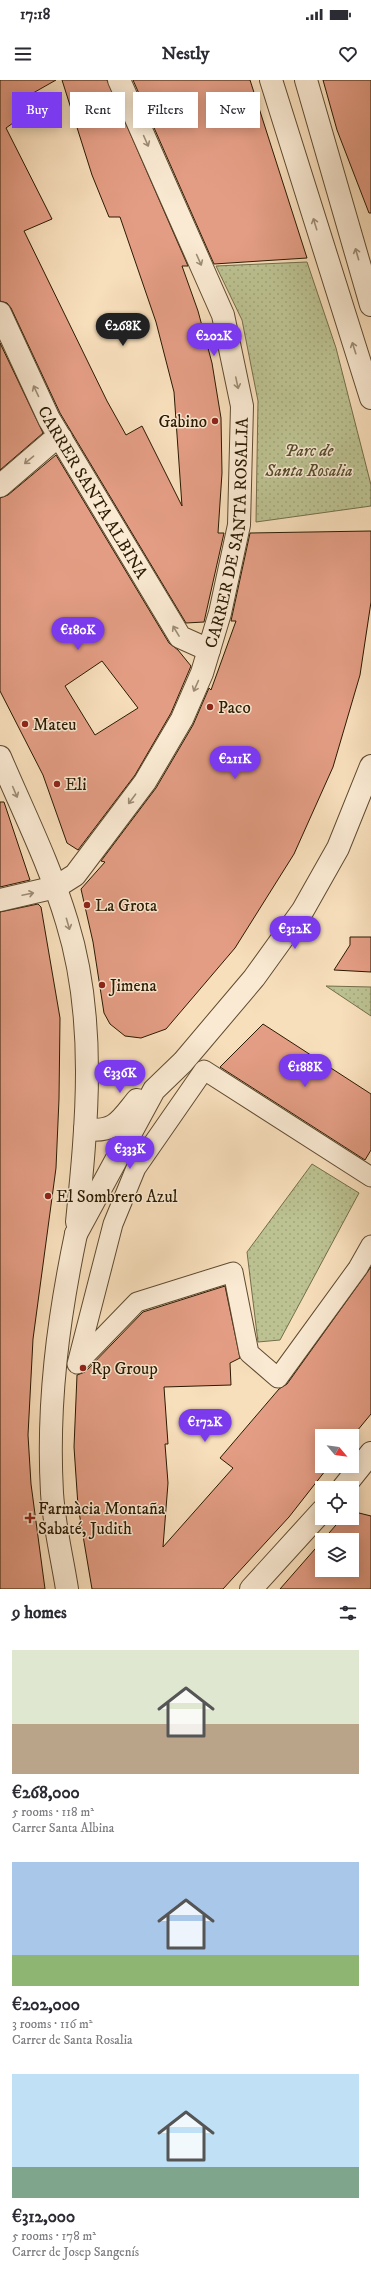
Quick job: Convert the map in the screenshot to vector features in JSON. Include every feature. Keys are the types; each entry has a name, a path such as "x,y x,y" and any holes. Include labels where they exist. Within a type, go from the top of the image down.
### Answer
{"street":[{"name":"CARRER DE SANTA ROSALIA","path":"0,900 56,887 75,875 145,782 182,719 202,673 220,613 240,526 242,406 223,315 119,80"},
{"path":"271,80 371,398"},
{"path":"306,80 371,305"},
{"name":"CARRER SANTA ALBINA","path":"0,313 49,419 180,637 209,650"},
{"path":"0,486 50,443 61,438"},
{"path":"0,756 56,887 73,945 87,1048 85,1139 76,1234 57,1338 51,1397 52,1495 67,1589"},
{"path":"76,1234 154,1090 183,1062 254,978 302,910 338,848 371,766"},
{"path":"371,1177 204,1070 136,1168 114,1224 77,1364 137,1302 233,1272 249,1353 278,1378 358,1268 371,1245"},
{"path":"85,1139 117,1125 143,1091 154,1090"},
{"path":"85,1139 107,1154 128,1137"},
{"path":"349,1481 370,1457"},
{"path":"251,1589 315,1519"}],"green space":[{"name":"Parc de Santa Rosalia","path":"307,262 336,348 371,485 371,506 256,522 258,401 242,320 216,266"},
{"path":"326,986 371,987 371,1016"},
{"path":"312,1164 359,1193 280,1340 258,1342 247,1252"}],"building":[{"path":"0,80 56,80 35,92 12,92 12,124 6,128 52,219 24,231 107,401 126,435 142,426 182,506 174,392 156,322 120,217 109,217 92,175 77,128 125,128 125,121 188,266 182,266 198,311 212,363 221,418 222,473 218,533 224,533 204,622 186,623 60,413 11,308 7,303 0,301"},
{"path":"62,80 107,80 112,92 70,92 70,105"},
{"path":"133,80 250,80 254,92 206,92 206,128 260,128 260,111 307,258 214,264 154,128 198,128 198,92 138,92"},
{"path":"323,80 371,80 371,213 369,213 337,130"},
{"path":"0,343 43,433 0,470"},
{"path":"56,455 169,643 178,650 191,666 171,713 135,775 78,850 67,843 43,775 0,691 0,498 8,495","holes":["102,661 138,708 95,735 65,686"]},
{"path":"371,531 371,602 360,675 333,767 294,854 235,948 166,1029 141,1038 125,1036 110,1024 104,1013 93,942 81,889 105,862 101,861 156,788 193,725 209,688 211,690 236,621 231,621 250,533"},
{"path":"0,802 4,802 30,880 0,887"},
{"path":"38,904 41,907 60,1018 56,1168 33,1339 28,1435 31,1484 45,1589 0,1589 0,912"},
{"path":"350,937 371,937 371,972 334,970 350,945"},
{"path":"263,1024 371,1094 371,1150 365,1160 220,1067"},
{"path":"371,1267 371,1414 359,1429 315,1429 315,1473 324,1473 317,1481 315,1481 315,1484 289,1517 223,1589 92,1589 78,1506 74,1447 77,1375 85,1372 143,1312 225,1286 240,1358 230,1363 231,1385 164,1387 168,1444 165,1444 168,1483 163,1547 233,1468 220,1458 279,1389 287,1384"},
{"path":"359,1513 371,1516 371,1589 280,1589 315,1549 315,1577 359,1577 359,1533 329,1533 336,1525 359,1525"}],"place":[{"name":"Gabino","path":"215,421"},
{"name":"Paco","path":"210,707"},
{"name":"Mateu","path":"25,724"},
{"name":"Eli","path":"57,784"},
{"name":"La Grota","path":"87,905"},
{"name":"Jimena","path":"102,985"},
{"name":"El Sombrero Azul","path":"48,1196"},
{"name":"Rp Group","path":"83,1368"},
{"name":"Farmàcia Montaña Sabaté, Judith","path":"30,1518"}]}
